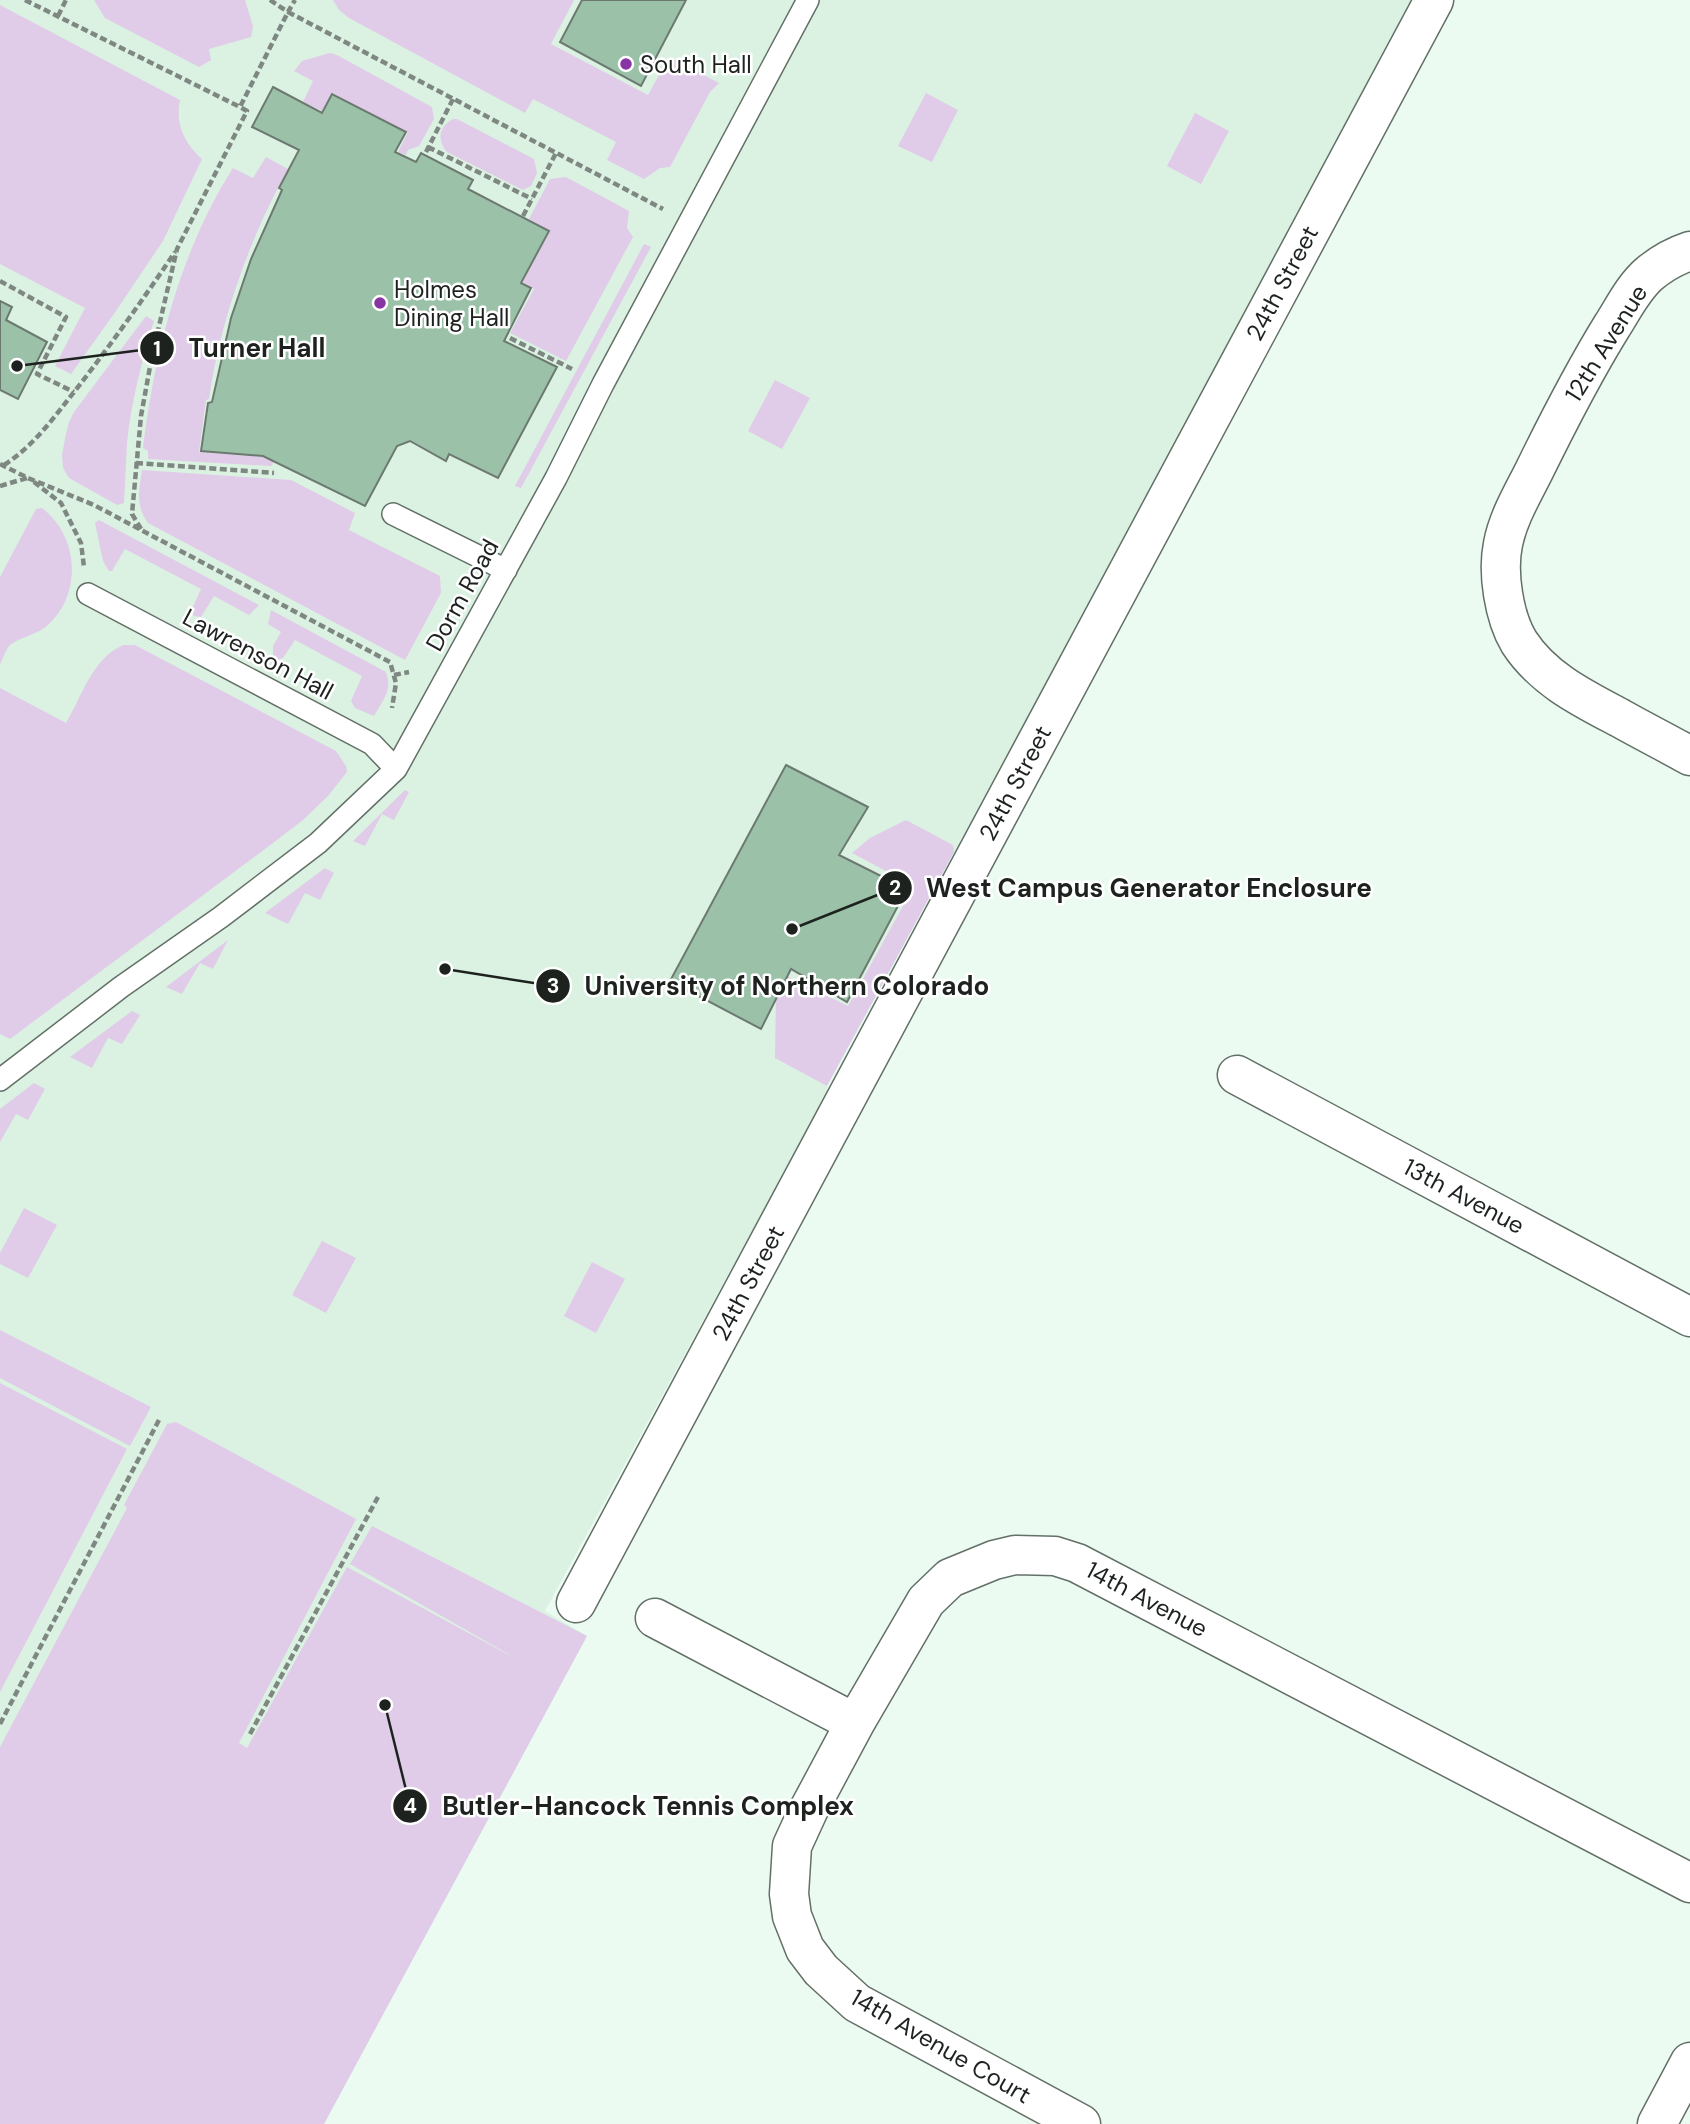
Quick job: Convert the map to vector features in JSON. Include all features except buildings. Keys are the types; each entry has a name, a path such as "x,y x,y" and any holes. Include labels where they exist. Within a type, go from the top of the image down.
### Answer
{"street":[{"name":"24th Street","path":"576,1603 1434,0"},
{"name":"12th Avenue","path":"1690,251 1674,256 1649,274 1635,290 1598,349 1511,517 1501,557 1504,600 1509,622 1519,642 1536,664 1569,692 1690,756"},
{"name":"13th Avenue","path":"1237,1075 1690,1317"},
{"name":"14th Avenue","path":"855,1723 926,1601 950,1578 994,1560 1015,1555 1055,1556 1089,1569 1690,1883"},
{"path":"655,1618 855,1723"},
{"name":"14th Avenue Court","path":"855,1723 792,1846 789,1894 792,1916 805,1949 821,1970 857,2003 1081,2124"},
{"path":"1657,2124 1690,2062"}],"lane":[{"name":"Dorm Road","path":"0,1080 317,843 396,769 506,570 808,0"},
{"path":"393,514 506,570"},
{"name":"Lawrenson Hall","path":"88,594 373,744 396,769"}],"path":[{"path":"2,465 24,452 112,343 177,249 247,111 25,0"},
{"path":"58,16 66,0"},
{"path":"270,0 688,223"},
{"path":"240,107 295,0"},
{"path":"453,99 427,150 532,199"},
{"path":"523,216 556,153"},
{"path":"142,530 132,514 141,416 177,249"},
{"path":"0,281 66,317 37,374 74,392"},
{"path":"510,338 572,369"},
{"path":"136,463 274,473"},
{"path":"2,465 94,505 390,662 396,683 392,708"},
{"path":"0,486 28,478"},
{"path":"28,478 61,503 81,543 88,594"},
{"path":"394,675 409,672"},
{"path":"0,1724 159,1420"},
{"path":"250,1734 379,1497"}],"shaded area":[{"path":"0,0 1423,0 962,845 954,852 827,1086 828,1091 545,1611 587,1636 324,2124 0,2124"},
{"path":"94,0 245,0 253,26 251,37 209,49 211,60 199,67 105,18"},
{"path":"333,0 574,0 551,44 648,95 669,57 719,83 710,92 670,167 660,168 644,179 607,160 616,142 533,99 525,113 349,18 339,10"},
{"path":"0,5 180,100 182,132 202,159 163,241 71,374 55,366 85,308 0,264"},
{"path":"330,53 432,107 434,119 419,146 408,150 406,155 398,152 408,132 332,93 322,111 303,102 313,81 294,71 302,61"},
{"path":"926,93 958,110 932,162 898,146"},
{"path":"1195,113 1229,131 1201,184 1167,166"},
{"path":"453,119 534,159 537,173 531,186 523,190 447,152 441,134 444,126"},
{"path":"266,157 288,169 261,223 238,280 221,340 209,399 206,400 199,452 262,457 274,462 271,466 148,459 148,451 143,448 148,412 163,339 184,267 214,200 233,168 253,178"},
{"path":"566,177 629,211 627,228 633,237 566,361 510,333 534,289 523,282 550,231 529,219 550,179"},
{"path":"644,244 651,247 521,488 515,486"},
{"path":"146,316 154,321 131,412 124,503 117,505 69,478 63,468 62,455 69,422 74,412"},
{"path":"775,380 810,398 782,449 748,431"},
{"path":"142,470 291,480 355,513 349,530 440,576 441,593 405,660 148,523 140,504"},
{"path":"42,508 54,520 69,549 72,565 67,597 49,624 10,645 0,664 0,577 36,509"},
{"path":"99,520 259,605 249,615 214,596 201,617 194,616 191,611 201,589 125,549 112,571 109,571 103,561 95,523"},
{"path":"271,610 386,672 388,690 374,716 355,708 351,701 362,676 295,640 283,658 273,658 273,646 281,632 268,624"},
{"path":"123,645 135,645 336,751 347,772 328,796 303,820 10,1039 0,1034 0,688 66,723 89,679 103,659"},
{"path":"405,790 409,792 394,820 382,814 365,846 353,841"},
{"path":"906,820 953,845 954,852 827,1086 775,1058 776,994 785,975 848,1006 914,886 852,853 870,838"},
{"path":"325,868 334,873 320,900 305,893 288,924 265,913"},
{"path":"228,940 213,969 200,963 182,994 166,987"},
{"path":"132,1011 140,1015 122,1044 108,1038 92,1068 70,1057"},
{"path":"34,1083 45,1089 28,1120 16,1114 0,1142 0,1109"},
{"path":"24,1208 57,1225 28,1278 0,1264 0,1253"},
{"path":"322,1241 356,1258 326,1313 292,1295"},
{"path":"592,1262 625,1279 596,1333 564,1316"},
{"path":"0,1330 151,1407 130,1446 0,1378"},
{"path":"0,1383 127,1449 0,1692"},
{"path":"176,1422 356,1519 239,1743 247,1748 347,1567 524,1663 350,1564 372,1526 587,1636 324,2124 0,2124 0,1747 127,1508 124,1505 167,1424"}],"place":[{"name":"South Hall","path":"626,64"},
{"name":"Holmes Dining Hall","path":"380,303"},
{"name":"Turner Hall","path":"17,366"},
{"name":"West Campus Generator Enclosure","path":"792,929"},
{"name":"University of Northern Colorado","path":"445,969"},
{"name":"Butler-Hancock Tennis Complex","path":"385,1705"}]}
